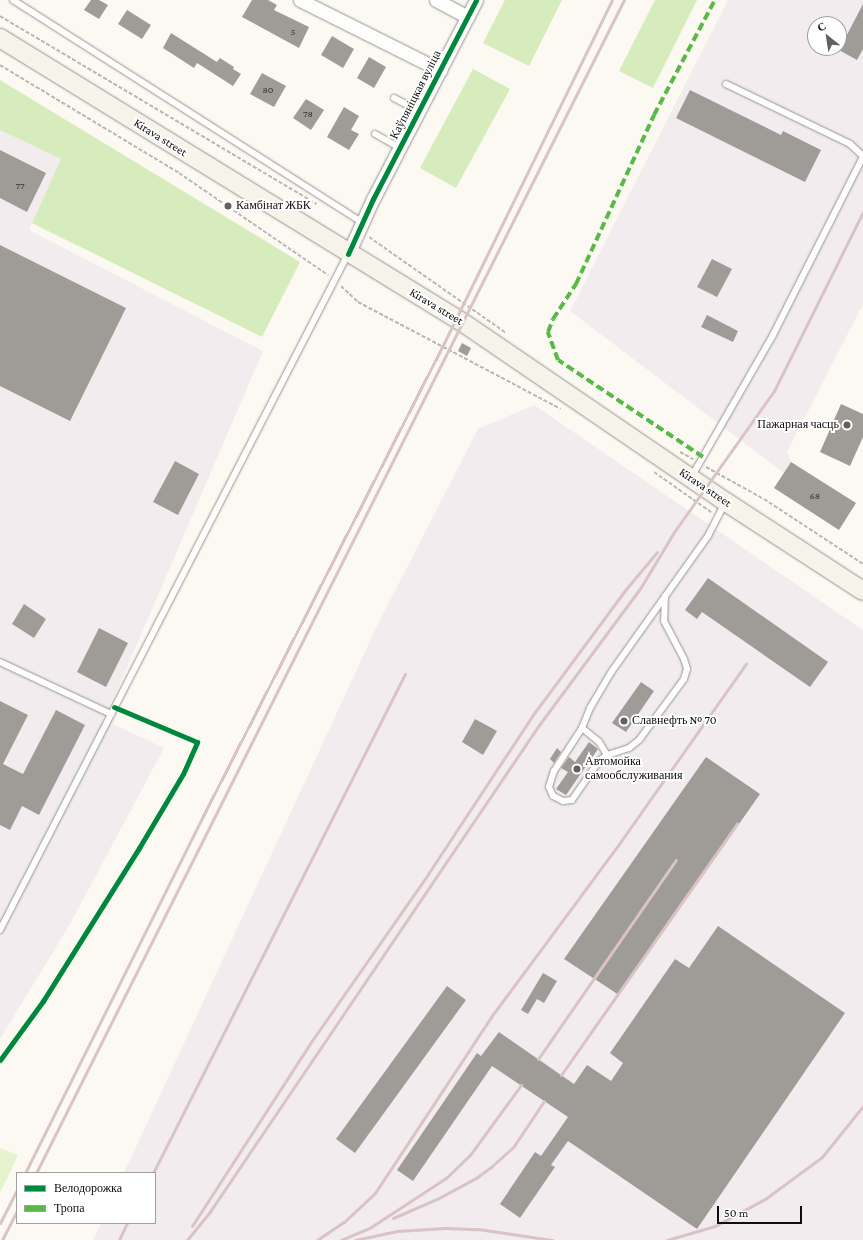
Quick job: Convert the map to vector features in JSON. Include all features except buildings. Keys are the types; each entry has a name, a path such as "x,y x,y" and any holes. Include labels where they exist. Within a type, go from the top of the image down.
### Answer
{"main road":[{"name":"Kirava street","path":"0,38 348,254 462,322 691,478 722,509 863,591"}],"street":[{"path":"300,0 440,70"},
{"path":"436,0 468,17"},
{"name":"Каўпяніцкая вуліца","path":"348,254 373,199 476,0"}],"lane":[{"path":"13,0 362,222"},
{"path":"691,478 762,355 863,156 850,144 726,84"},
{"path":"394,98 419,111"},
{"path":"375,134 400,148"},
{"path":"0,930 348,254"},
{"path":"665,596 664,621 684,659 687,669 684,678 639,740 629,748 606,755 599,761 572,800 563,801 553,796 549,787 554,771 582,728 590,708 612,671 665,596 708,536 722,509"},
{"path":"0,662 111,714"},
{"path":"582,728 598,742 606,755"}],"path":[{"path":"0,65 179,173 314,263 358,302 568,412"},
{"path":"651,470 722,509"}],"shaded area":[{"path":"728,0 863,0 863,304 787,452 791,462 784,473 570,311"},
{"path":"0,130 61,159 29,230 263,351 119,686 102,719 164,748 70,924 0,1039"},
{"path":"534,405 863,630 863,1240 93,1240 101,1224 156,1224 156,1172 124,1172 377,626 478,429"}],"green space":[{"path":"505,0 562,0 529,66 483,43"},
{"path":"655,0 697,0 653,88 619,71"},
{"path":"473,69 510,89 456,188 420,168"},
{"path":"0,80 300,262 262,337 32,223 61,159 0,130"},
{"path":"0,1148 18,1155 0,1193"}],"railway":[{"path":"25,1172 203,816 442,347 612,0"},
{"path":"37,1172 624,0"},
{"path":"187,1240 211,1210 539,725 641,587 674,532 774,391 863,212"},
{"path":"192,1226 311,1042 428,874 532,716 626,589 657,552"},
{"path":"317,1240 344,1222 375,1193 491,1017 621,841 746,664"},
{"path":"154,1172 405,674"},
{"path":"561,1075 737,824"},
{"path":"538,1059 676,860"},
{"path":"341,1240 371,1227 446,1178 470,1155 521,1085"},
{"path":"393,1218 437,1199 476,1178 491,1167 514,1146 544,1101"},
{"path":"667,1240 715,1226 765,1199 822,1157 863,1106"},
{"path":"0,1223 16,1191"},
{"path":"2,1240 16,1213"},
{"path":"119,1240 127,1224"},
{"path":"355,1240 397,1231 445,1228 478,1229 552,1240"}],"marked path":[{"path":"703,457 558,360 548,332 553,319 576,284 654,115 715,0"}],"cycle path":[{"path":"348,254 373,199 476,0"},
{"path":"0,1060 43,1001 139,848 183,774 197,742 114,707"}],"place":[{"name":"Камбінат ЖБК","path":"228,206"},
{"name":"Пажарная часць","path":"847,425"},
{"name":"Славнефть № 70","path":"624,721"},
{"name":"Автомойка самообслуживания","path":"577,769"}]}
